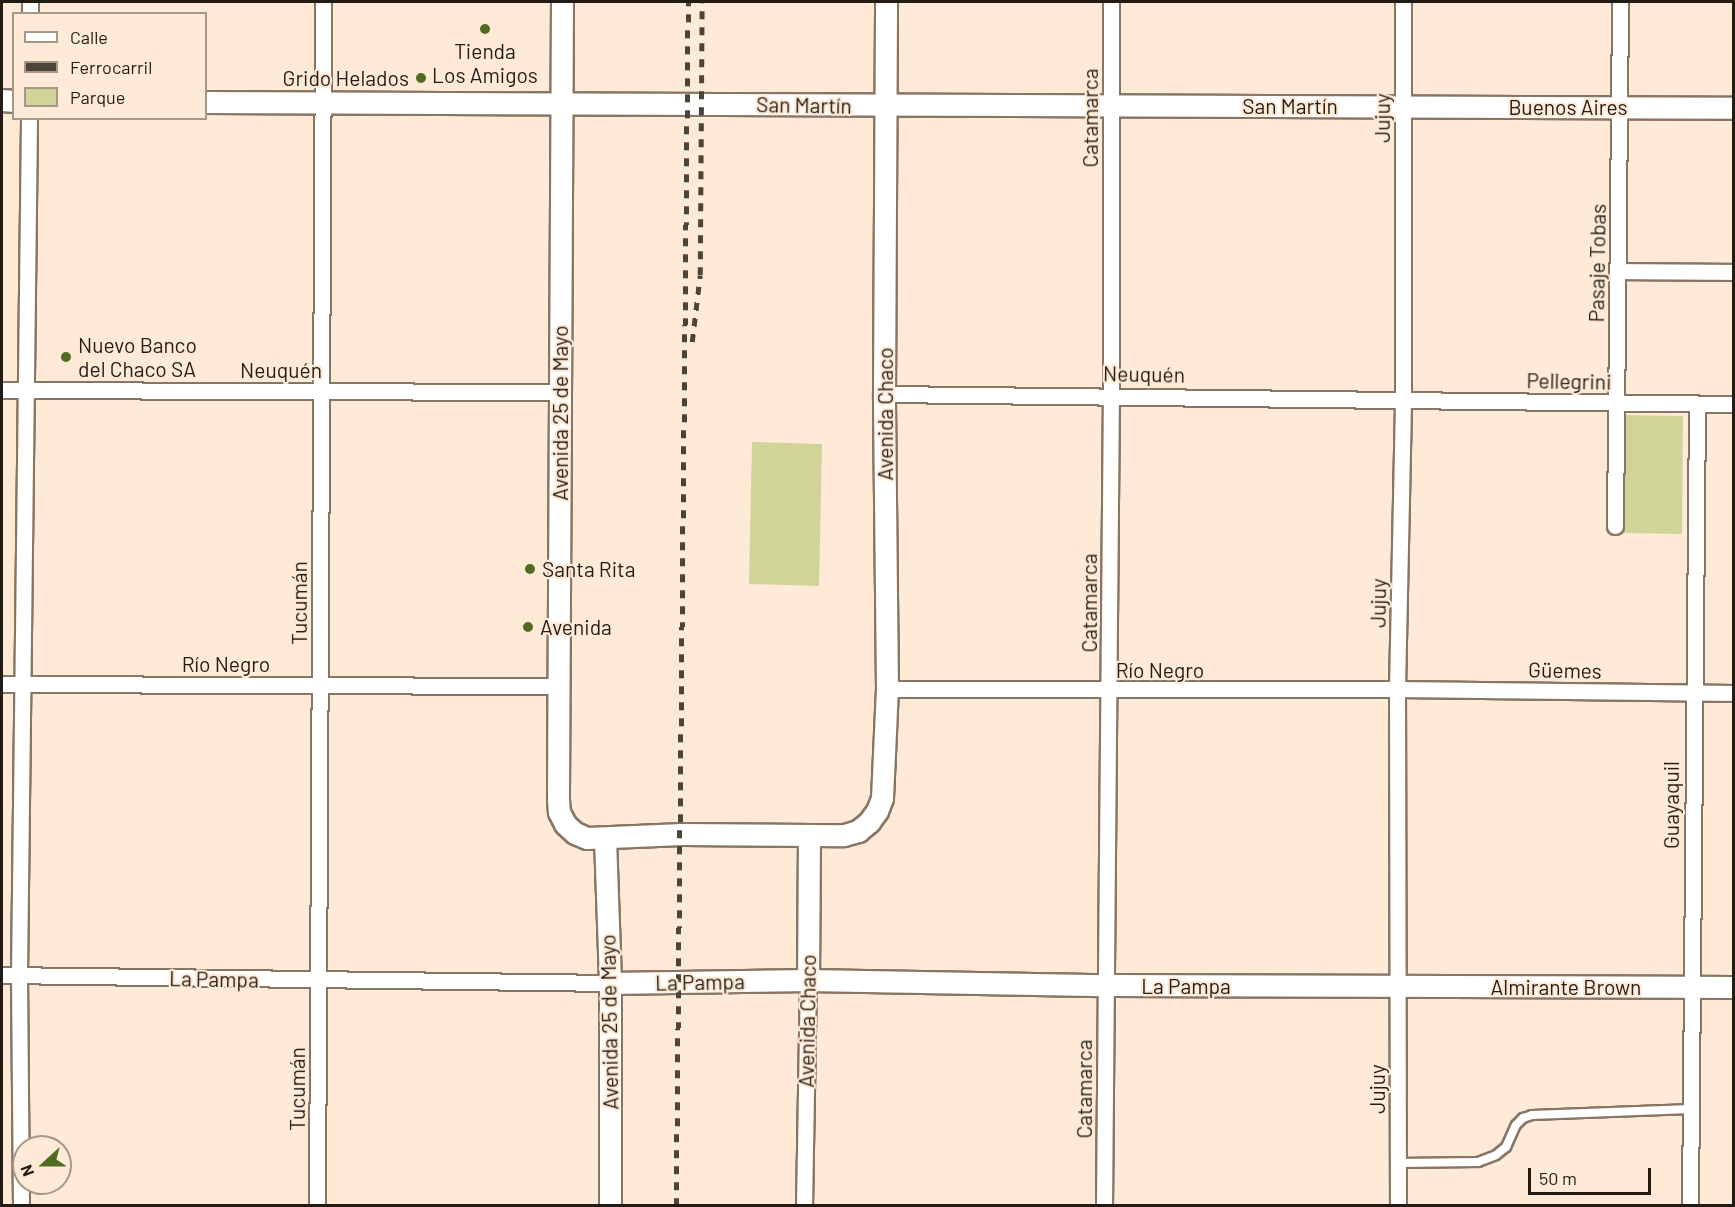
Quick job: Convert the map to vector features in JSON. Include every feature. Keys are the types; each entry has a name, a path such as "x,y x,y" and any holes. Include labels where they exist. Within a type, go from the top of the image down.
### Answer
{"street":[{"name":"Tucumán","path":"317,1206 323,2"},
{"name":"Avenida 25 de Mayo","path":"562,2 558,799 559,812 565,824 575,833 587,838 605,838 610,983 610,1206"},
{"name":"Avenida Chaco","path":"804,1206 809,836 844,835 858,831 869,822 882,798 887,689 884,394 886,2"},
{"name":"Catamarca","path":"1104,1206 1111,395 1111,2"},
{"name":"Jujuy","path":"1398,1206 1397,689 1403,398 1402,2"},
{"name":"Pasaje Tobas","path":"1616,526 1620,2"},
{"name":"San Martín","path":"207,102 1403,107"},
{"name":"Buenos Aires","path":"1403,107 1734,108"},
{"path":"21,1206 19,975 29,120"},
{"path":"1618,271 1734,272"},
{"name":"Neuquén","path":"2,390 560,392"},
{"name":"Neuquén","path":"884,394 1403,398"},
{"name":"Pellegrini","path":"1403,398 1734,404"},
{"name":"Guayaquil","path":"1690,1206 1697,404"},
{"name":"Río Negro","path":"2,684 559,686"},
{"name":"Río Negro","path":"887,689 1109,691 1397,689"},
{"name":"Güemes","path":"1397,689 1734,693"},
{"path":"605,838 682,834 809,836"},
{"name":"La Pampa","path":"2,975 318,981 610,983 808,980 1398,987"},
{"name":"Almirante Brown","path":"1398,987 1734,987"}],"lane":[{"path":"1398,1163 1478,1162 1496,1155 1506,1147 1516,1125 1523,1118 1532,1115 1691,1109"}],"green space":[{"path":"1626,415 1683,416 1682,534 1624,533"},
{"path":"752,442 822,444 819,586 749,584"}],"railway":[{"path":"676,1206 688,2"},
{"path":"692,342 700,275 702,2"}],"place":[{"name":"Tienda Los Amigos","path":"485,29"},
{"name":"Grido Helados","path":"421,78"},
{"name":"Nuevo Banco del Chaco SA","path":"66,357"},
{"name":"Santa Rita","path":"530,569"},
{"name":"Avenida","path":"528,627"}]}
